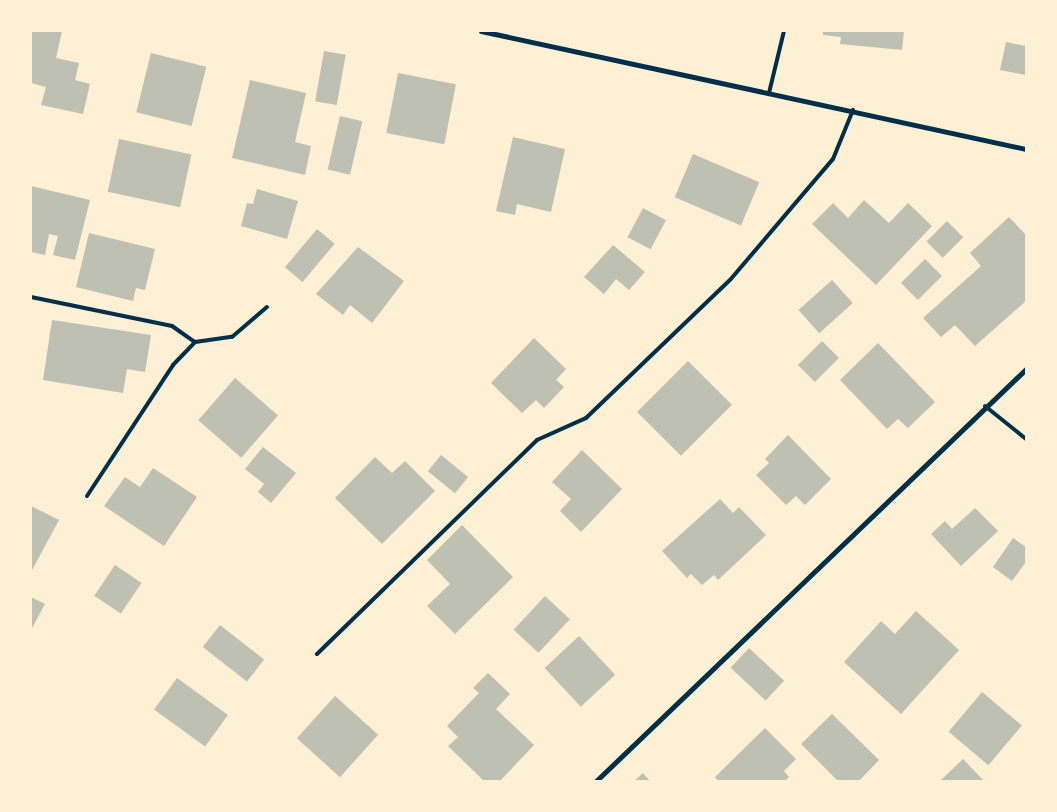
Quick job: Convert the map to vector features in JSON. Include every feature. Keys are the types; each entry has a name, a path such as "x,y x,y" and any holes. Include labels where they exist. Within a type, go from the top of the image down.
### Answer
{"street":[{"path":"481,31 853,110 1026,149"},
{"path":"596,781 985,406 1026,369"}],"lane":[{"path":"769,93 784,31"},
{"path":"317,654 537,440 586,418 730,280 833,159 853,110"},
{"path":"31,297 172,326 195,342"},
{"path":"87,496 174,365 195,342 232,337 266,307"},
{"path":"985,406 1026,439"}],"building":[{"path":"31,31 62,31 56,58 79,63 75,80 90,84 83,114 41,105 46,87 31,83"},
{"path":"823,31 904,31 902,50 840,44 841,37 823,35"},
{"path":"1006,42 1026,46 1026,75 1000,70"},
{"path":"324,51 346,55 337,105 315,101"},
{"path":"151,53 206,67 192,126 136,112"},
{"path":"398,73 456,84 444,144 386,133"},
{"path":"250,80 306,93 295,142 311,146 305,175 232,158"},
{"path":"340,116 362,121 350,175 328,170"},
{"path":"513,137 565,149 551,212 517,204 515,215 496,211"},
{"path":"119,139 191,154 180,207 108,192"},
{"path":"693,154 759,182 741,225 675,197"},
{"path":"31,186 90,200 75,260 53,255 58,236 49,234 45,255 31,252"},
{"path":"257,189 298,201 287,239 241,226 247,203 253,204"},
{"path":"864,200 889,223 908,203 932,226 876,285 812,224 833,203 848,218"},
{"path":"643,208 666,220 650,249 628,237"},
{"path":"1009,217 1026,235 1026,301 975,346 955,325 941,337 923,318 981,266 970,253"},
{"path":"947,221 963,237 943,258 926,242"},
{"path":"317,229 335,244 302,282 285,267"},
{"path":"89,233 155,249 145,290 136,288 133,301 76,287"},
{"path":"613,245 645,272 629,290 616,279 604,294 584,277"},
{"path":"358,247 404,281 372,323 350,305 343,315 316,294"},
{"path":"925,259 942,276 918,300 901,283"},
{"path":"832,280 853,303 819,333 799,310"},
{"path":"52,320 151,335 145,372 127,369 123,393 43,380"},
{"path":"534,338 566,369 556,380 564,387 544,408 536,400 522,413 491,383"},
{"path":"822,341 839,358 815,382 798,365"},
{"path":"878,343 935,402 908,428 898,419 887,429 840,380"},
{"path":"688,361 732,405 681,456 637,412"},
{"path":"235,378 278,415 241,458 198,420"},
{"path":"788,435 831,479 805,505 796,496 786,505 756,475 769,463 765,459"},
{"path":"263,447 296,473 271,503 258,492 264,484 245,469"},
{"path":"582,450 622,489 581,532 560,511 571,499 552,482"},
{"path":"441,455 468,477 455,493 428,471"},
{"path":"375,457 392,473 405,461 435,491 382,544 335,498"},
{"path":"153,468 197,497 164,546 104,506 125,477 140,487"},
{"path":"720,499 733,513 739,507 766,535 718,580 714,575 702,585 691,574 687,578 662,551"},
{"path":"31,506 59,520 31,572"},
{"path":"975,508 998,531 961,566 931,534 945,521 952,529"},
{"path":"462,525 513,577 455,634 427,606 450,584 427,560"},
{"path":"1013,538 1026,547 1026,562 1012,581 993,567"},
{"path":"115,565 142,583 121,614 94,596"},
{"path":"545,596 570,619 538,653 514,630"},
{"path":"31,597 45,604 31,630"},
{"path":"916,611 959,650 901,714 844,662 881,621 895,634"},
{"path":"220,625 264,659 247,682 203,647"},
{"path":"579,636 615,675 581,707 545,668"},
{"path":"749,648 784,681 766,700 731,668"},
{"path":"488,673 510,694 496,709 534,745 500,781 484,781 448,746 458,737 447,726 479,693 473,688"},
{"path":"177,678 228,715 205,747 154,710"},
{"path":"982,692 1022,725 988,765 949,732"},
{"path":"335,696 378,735 340,777 297,738"},
{"path":"832,714 879,760 859,781 838,781 801,744"},
{"path":"765,728 796,759 784,771 789,777 785,781 718,781 715,777"},
{"path":"963,759 984,781 940,781"},
{"path":"643,773 650,781 634,781"}]}
